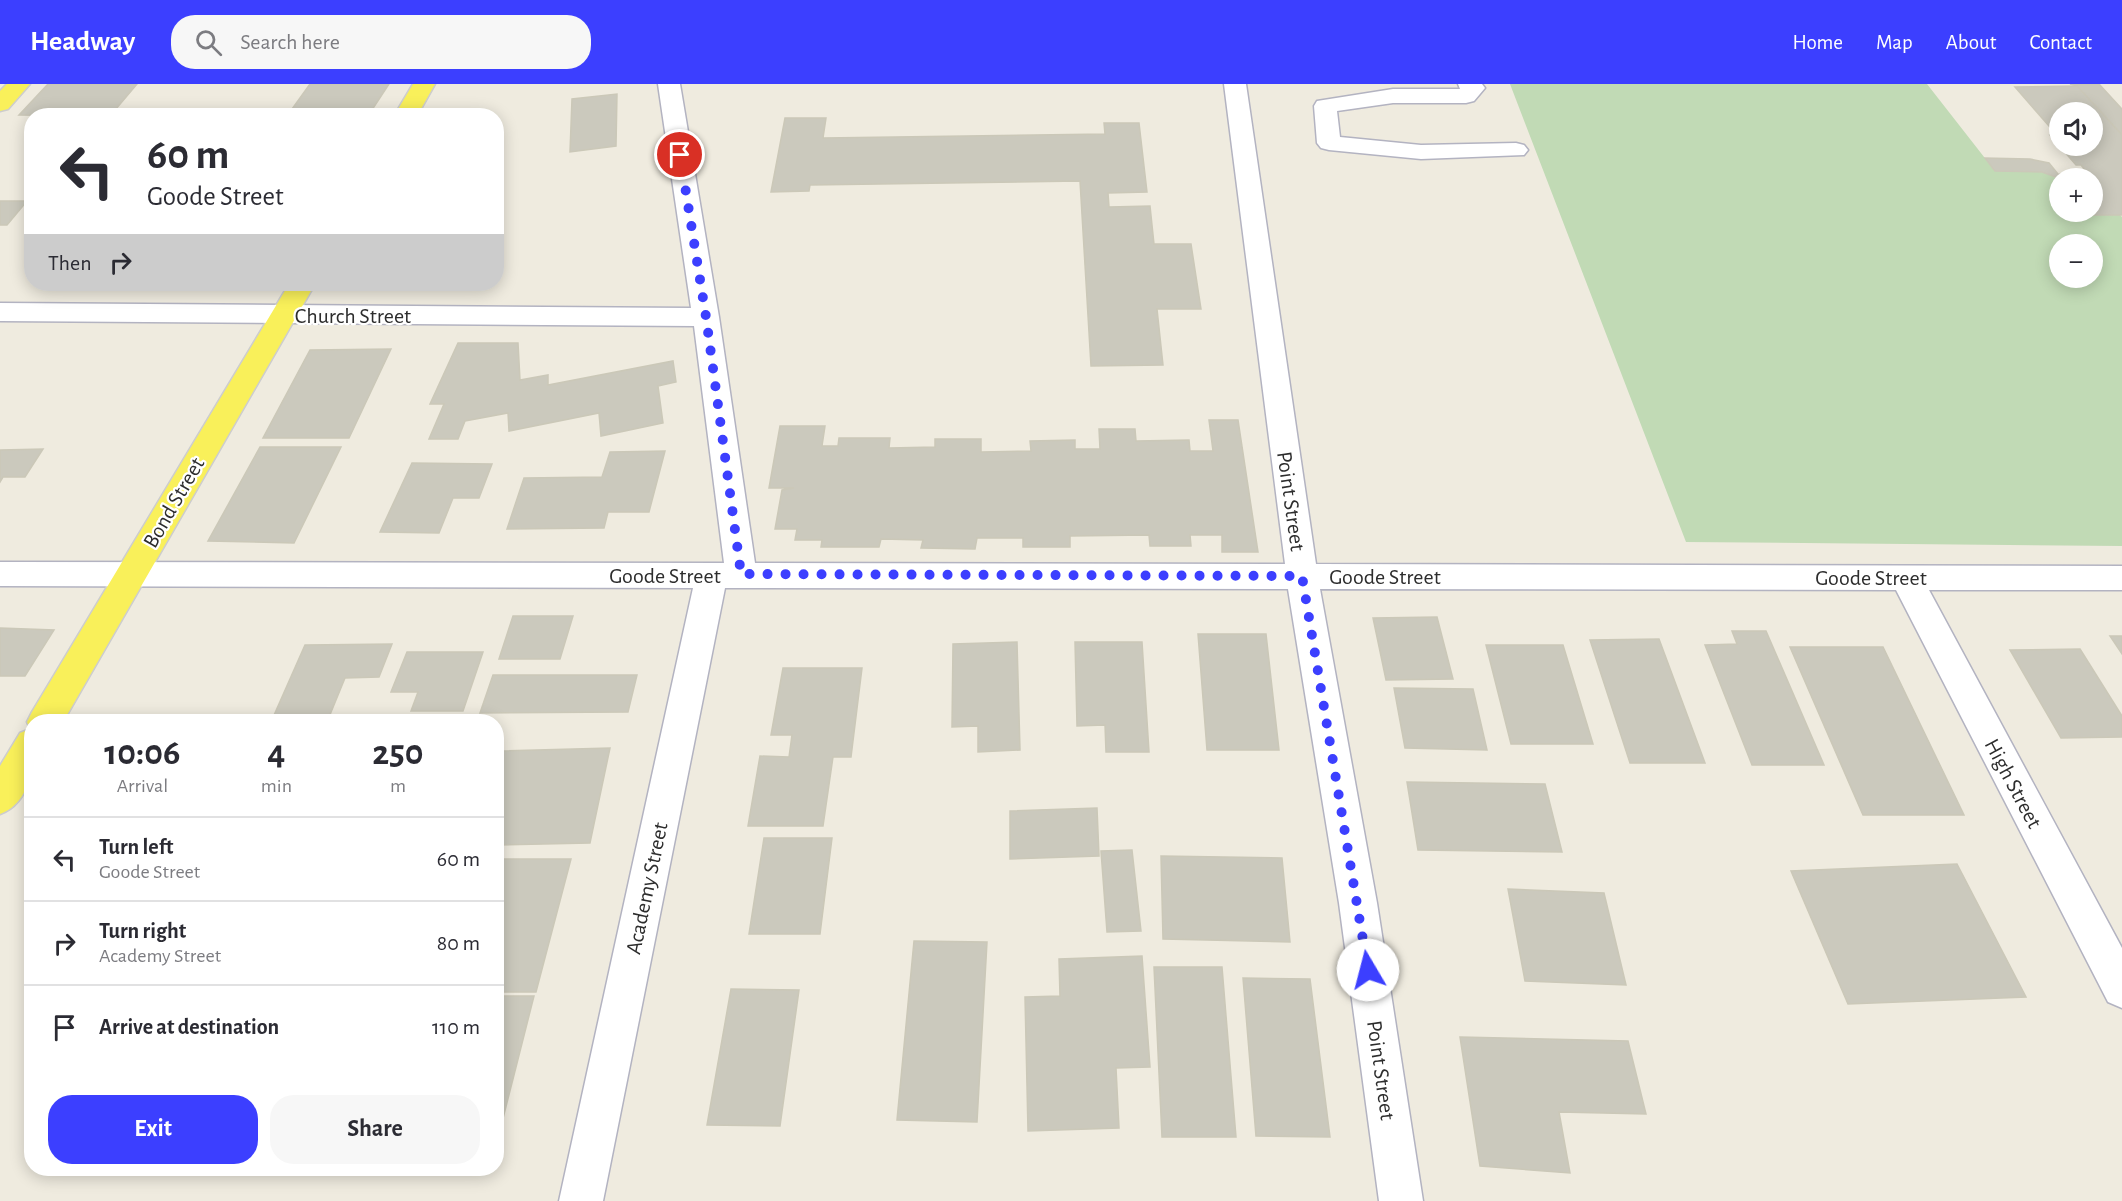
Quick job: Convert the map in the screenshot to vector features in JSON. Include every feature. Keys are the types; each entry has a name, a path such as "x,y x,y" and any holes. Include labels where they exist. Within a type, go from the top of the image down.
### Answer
{"main road":[{"path":"0,104 20,84"},
{"path":"410,108 424,84"},
{"name":"Bond Street","path":"49,714 298,291"},
{"path":"0,798 24,758"}],"street":[{"name":"Academy Street","path":"581,1201 727,575 706,317 669,84"},
{"name":"Point Street","path":"1235,84 1302,576 1358,903 1401,1201"},
{"path":"1468,84 1474,88 1466,96 1393,96 1325,106 1329,143 1421,152 1516,150"},
{"name":"Church Street","path":"0,312 706,317"},
{"name":"Goode Street","path":"0,574 2122,578"},
{"name":"High Street","path":"1906,578 2122,988"}],"green space":[{"path":"1510,84 1927,84 1995,171 2029,170 2049,174 2049,222 2103,222 2103,215 2120,215 2122,217 2122,546 1686,542"}],"building":[{"path":"48,84 137,84 117,108 26,108"},
{"path":"310,84 389,84 373,108 293,108"},
{"path":"2070,84 2099,84 2122,109 2122,135 2103,114 2103,102 2092,102 2077,86"},
{"path":"2077,86 2092,102 2049,102 2049,126 2015,87"},
{"path":"617,94 616,146 570,152 572,99"},
{"path":"2103,114 2122,135 2122,215 2103,215 2103,168 2083,168 2081,165 2076,165 2068,156 2103,156"},
{"path":"785,118 826,118 823,138 1105,134 1104,123 1139,123 1147,192 1108,193 1109,207 1150,206 1154,244 1191,244 1201,309 1157,309 1163,365 1091,366 1080,181 810,185 809,191 771,192"},
{"path":"1985,158 2030,159 2049,163 2053,168 2049,168 2049,174 2042,172 1995,171"},
{"path":"0,201 24,201 24,205 7,225 0,225"},
{"path":"458,343 518,343 520,380 548,375 548,385 673,361 676,382 658,386 663,423 601,436 599,413 509,431 508,413 465,421 458,439 429,439 444,404 430,404"},
{"path":"391,349 349,438 263,438 310,350"},
{"path":"1209,420 1238,420 1258,552 1222,552 1222,535 1190,535 1191,546 1150,546 1149,535 1070,536 1070,547 1023,547 1023,538 977,538 975,549 921,548 923,540 881,539 879,547 821,547 822,540 795,540 797,529 775,529 782,490 794,488 769,488 780,426 825,426 822,446 838,446 839,438 890,438 889,448 935,447 935,439 981,439 981,452 1031,451 1030,441 1075,440 1075,449 1100,449 1099,429 1135,429 1136,441 1189,440 1190,451 1213,451"},
{"path":"260,447 341,447 294,543 208,541"},
{"path":"43,449 25,477 3,477 0,482 0,450"},
{"path":"665,451 649,512 608,512 604,528 507,529 524,478 602,477 610,452"},
{"path":"412,463 492,464 479,498 453,498 439,533 380,532"},
{"path":"513,616 573,616 560,659 499,659"},
{"path":"1437,617 1453,679 1386,680 1373,618"},
{"path":"0,628 54,630 25,676 0,676"},
{"path":"1732,631 1766,631 1824,765 1752,765 1705,645 1737,644"},
{"path":"1198,634 1266,634 1279,750 1207,750"},
{"path":"2110,636 2122,636 2122,654"},
{"path":"1659,639 1705,763 1630,763 1590,640"},
{"path":"1017,642 1020,750 978,752 978,726 952,727 953,644"},
{"path":"1075,642 1142,642 1149,752 1106,752 1105,725 1077,726"},
{"path":"392,644 379,677 345,678 330,714 275,714 305,645"},
{"path":"1486,645 1563,645 1593,744 1511,744"},
{"path":"1790,647 1883,647 1964,815 1863,815"},
{"path":"2080,649 2122,716 2122,737 2061,738 2010,650"},
{"path":"407,652 483,652 463,711 411,711 418,692 391,692"},
{"path":"783,668 862,668 851,757 833,757 823,826 748,826 760,756 789,757 792,735 771,735"},
{"path":"493,675 637,675 628,712 480,713"},
{"path":"1394,688 1473,689 1487,750 1405,748"},
{"path":"610,748 590,843 504,845 504,751"},
{"path":"1407,782 1545,784 1562,852 1418,850"},
{"path":"1097,808 1099,856 1010,859 1010,811"},
{"path":"764,838 832,838 820,934 749,934"},
{"path":"1132,850 1141,931 1107,932 1101,851"},
{"path":"1161,856 1282,858 1290,942 1163,939"},
{"path":"504,859 571,859 536,992 504,992"},
{"path":"1957,864 2026,997 1848,1004 1791,871"},
{"path":"1508,889 1604,893 1626,985 1525,981"},
{"path":"914,941 987,942 977,1122 897,1120"},
{"path":"1142,956 1150,1067 1116,1068 1119,1128 1028,1131 1025,997 1060,996 1059,959"},
{"path":"1154,967 1222,967 1236,1137 1162,1137"},
{"path":"1243,978 1310,979 1330,1137 1256,1136"},
{"path":"731,989 799,990 780,1126 707,1125"},
{"path":"504,996 534,996 504,1114"},
{"path":"1460,1037 1628,1041 1646,1114 1559,1112 1570,1173 1480,1166"}],"route":[{"path":"680,155 706,317 741,574 1302,576 1368,970"}]}
